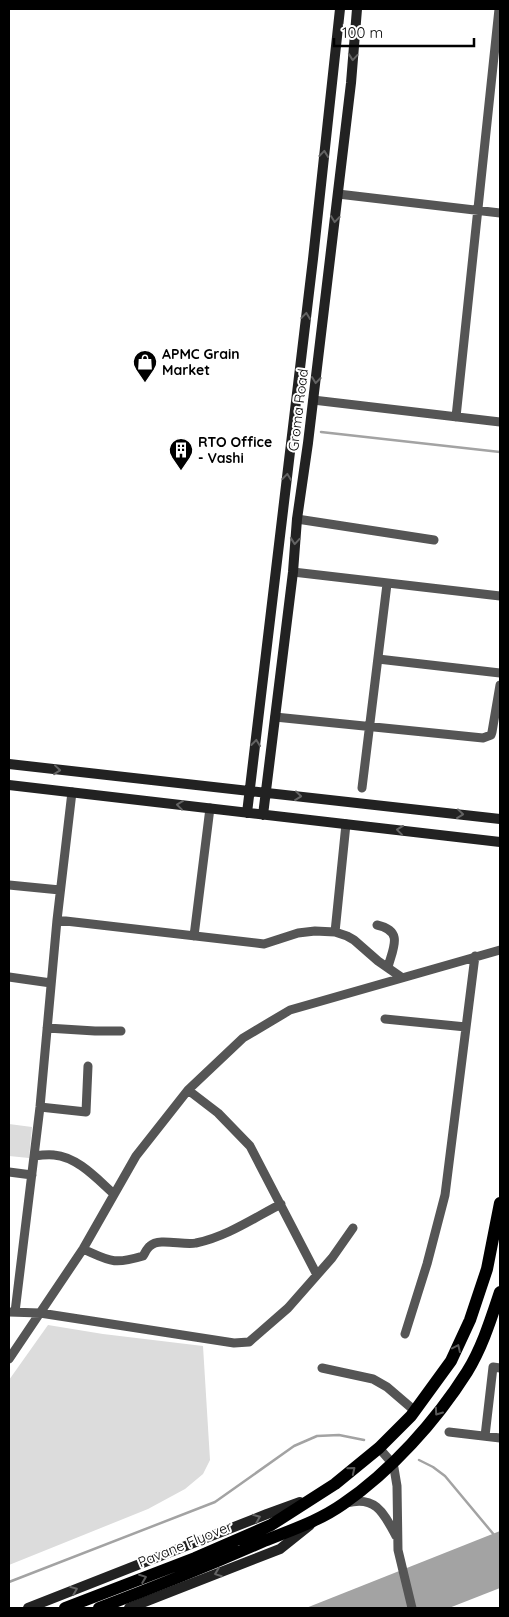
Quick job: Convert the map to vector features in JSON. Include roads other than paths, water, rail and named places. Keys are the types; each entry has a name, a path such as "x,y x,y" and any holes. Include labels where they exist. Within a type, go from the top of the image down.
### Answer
{"main road":[{"name":"Groma Road","path":"247,813 311,278 340,9"},
{"name":"Groma Road","path":"263,815 293,572 297,519 351,83 357,9"},
{"path":"333,79 351,83"},
{"path":"9,764 500,819"},
{"path":"9,785 500,842"},
{"name":"Pavane Flyover","path":"99,1608 199,1570 274,1531 312,1498 335,1484 379,1448 415,1411 451,1361 470,1320 488,1269 500,1203"},
{"name":"Pavane Flyover","path":"65,1608 195,1558 321,1517 344,1504 392,1463 426,1429 468,1371 488,1327 500,1292"},
{"path":"28,1608 312,1498"},
{"path":"129,1608 280,1549 321,1517"}],"street":[{"path":"456,417 499,9"},
{"path":"338,194 500,213"},
{"path":"313,400 500,422"},
{"path":"297,519 434,540"},
{"path":"293,572 500,596"},
{"path":"362,788 387,584"},
{"path":"378,658 500,673"},
{"path":"275,717 370,728 487,737 492,732 500,685"},
{"path":"72,792 56,920 40,1107 12,1312 40,1314 234,1343 249,1342 288,1308 332,1258 352,1228"},
{"path":"194,936 210,808"},
{"path":"335,932 346,824"},
{"path":"9,885 60,890"},
{"path":"56,920 264,944 298,934 316,931 335,932 354,940 378,961 401,977"},
{"path":"377,925 387,927 393,932 395,939 388,967"},
{"path":"9,1359 82,1248 136,1156 188,1090 243,1038 290,1010 500,950"},
{"path":"404,1334 427,1264 445,1194 475,956"},
{"path":"9,977 51,983"},
{"path":"386,1019 466,1027"},
{"path":"47,1028 122,1031"},
{"path":"40,1107 86,1112 88,1066"},
{"path":"188,1090 218,1113 250,1146 317,1275"},
{"path":"34,1156 56,1155 70,1159 90,1172 114,1194"},
{"path":"9,1172 32,1175"},
{"path":"82,1248 110,1261 122,1261 143,1256 150,1246 154,1244 179,1242 194,1244 221,1234 280,1204"},
{"path":"485,1436 493,1367 500,1368"},
{"path":"322,1368 373,1379 387,1387 415,1411"},
{"path":"448,1432 500,1438"},
{"path":"379,1448 392,1463 397,1486 400,1561 412,1608"},
{"path":"344,1504 360,1501 374,1505 385,1515 398,1538"}],"waterway":[{"path":"321,432 500,452"},
{"path":"9,1582 215,1502 294,1446 317,1436 339,1435 364,1440"},
{"path":"419,1460 445,1476 495,1536"}],"place":[{"name":"APMC Grain Market","path":"145,383"},
{"name":"RTO Office - Vashi","path":"181,471"}]}
